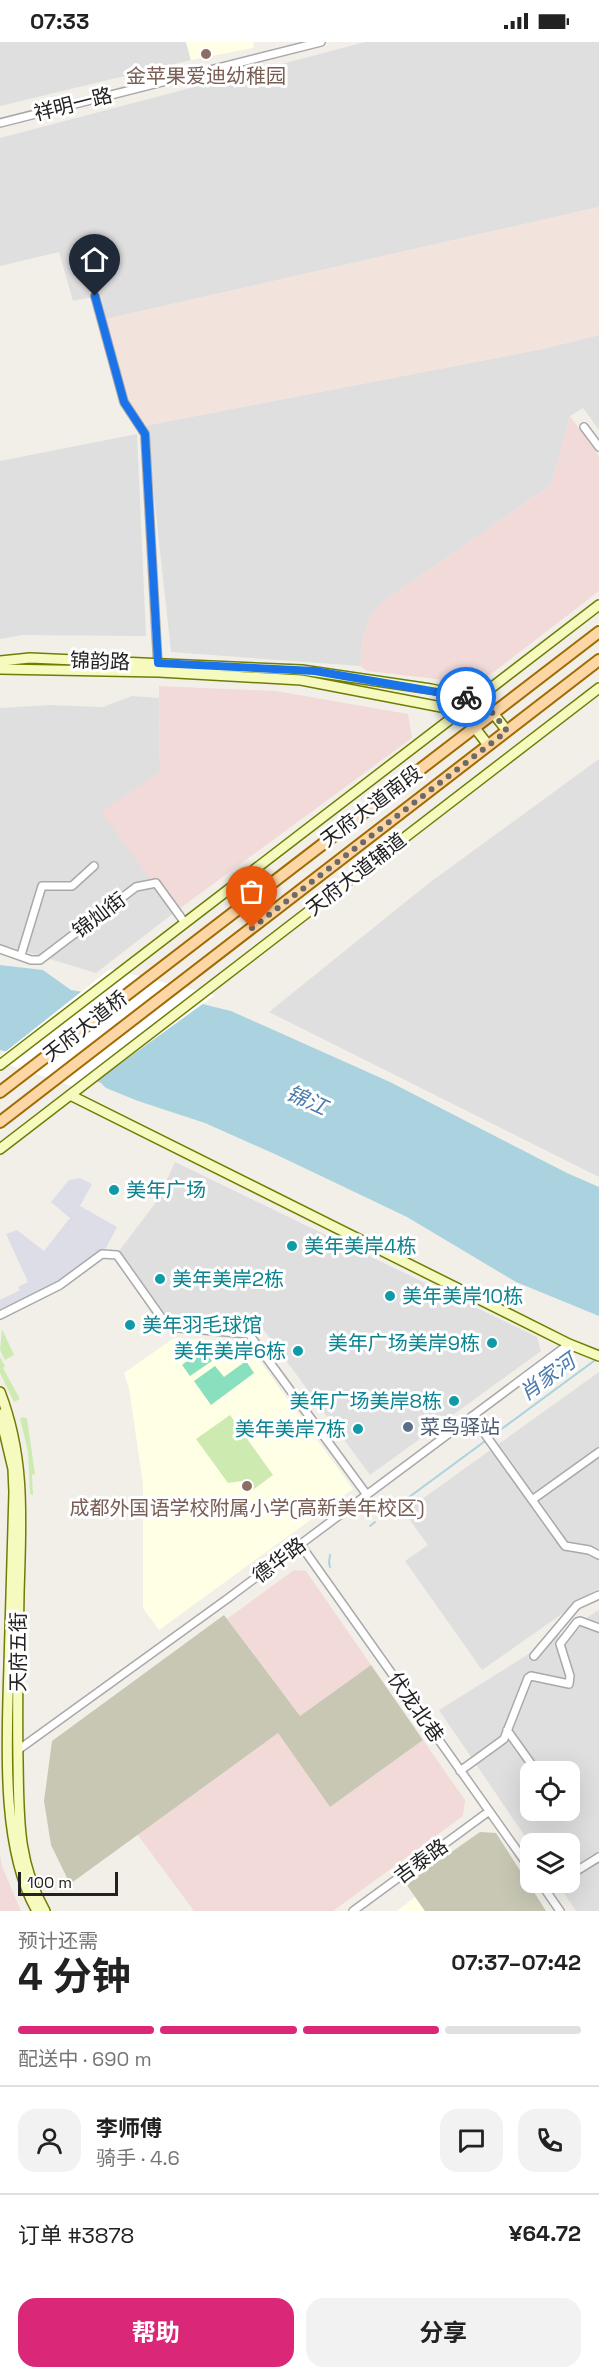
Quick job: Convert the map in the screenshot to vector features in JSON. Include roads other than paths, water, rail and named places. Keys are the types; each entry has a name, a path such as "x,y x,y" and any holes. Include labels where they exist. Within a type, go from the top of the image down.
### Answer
{"main road":[{"name":"天府大道南段","path":"143,981 599,632"},
{"name":"天府大道南段","path":"0,1122 599,660"},
{"name":"天府大道桥","path":"0,1092 143,981"}],"street":[{"path":"282,42 288,51"},
{"name":"祥明一路","path":"0,123 321,42"},
{"path":"95,296 124,402 145,434 158,668"},
{"path":"584,427 599,447"},
{"path":"3,1063 599,605"},
{"name":"锦韵路","path":"0,661 30,658 301,680 462,711"},
{"name":"锦韵路","path":"0,669 158,668 327,673 477,699"},
{"name":"天府大道辅道","path":"0,1149 599,688"},
{"path":"477,699 493,713 507,731"},
{"path":"462,711 488,745"},
{"path":"21,955 42,886 72,886 94,866"},
{"name":"锦灿街","path":"0,949 31,960 40,960 136,887 156,883 185,923"},
{"path":"70,1095 569,1344 597,1355"},
{"path":"0,1315 60,1285 102,1254 117,1255 168,1327 249,1334 367,1494"},
{"name":"德华路","path":"18,1750 300,1545 569,1344"},
{"name":"天府五街","path":"0,1392 16,1445 21,1505 18,1750 22,1847 32,1886 45,1911"},
{"name":"天府五街","path":"0,1414 13,1469 14,1492 8,1735 11,1834 19,1872 37,1911"},
{"path":"472,1416 565,1546 589,1550 599,1555"},
{"path":"532,1500 599,1452"},
{"name":"伏龙北巷","path":"300,1545 520,1855"},
{"path":"534,1656 577,1605 588,1602 599,1595"},
{"path":"504,1739 528,1678 531,1676 568,1684 570,1676 560,1644 577,1622 599,1628"},
{"path":"507,1730 529,1761"},
{"path":"460,1771 504,1739 513,1738"},
{"name":"吉泰路","path":"353,1911 488,1812"},
{"path":"580,1869 599,1857"},
{"path":"547,1893 560,1911"}],"water":[{"name":"锦江","path":"0,965 43,970 71,990 137,1001 194,1002 231,1011 390,1082 567,1173 599,1187 599,1316 516,1282 407,1217 205,1123 138,1101 55,1064 0,1050"}],"waterway":[{"name":"肖家河","path":"397,1506 598,1358"},
{"name":"肖家河","path":"370,1526 375,1522"},
{"name":"肖家河","path":"330,1555 330,1567"}],"place":[{"name":"金苹果爱迪幼稚园","path":"206,54"},
{"name":"美年广场","path":"114,1190"},
{"name":"美年美岸4栋","path":"292,1246"},
{"name":"美年美岸2栋","path":"160,1279"},
{"name":"美年美岸10栋","path":"390,1296"},
{"name":"美年羽毛球馆","path":"130,1325"},
{"name":"美年广场美岸9栋","path":"492,1343"},
{"name":"美年美岸6栋","path":"298,1351"},
{"name":"美年广场美岸8栋","path":"454,1401"},
{"name":"菜鸟驿站","path":"408,1427"},
{"name":"美年美岸7栋","path":"358,1429"},
{"name":"成都外国语学校附属小学(高新美年校区)","path":"247,1486"}]}
